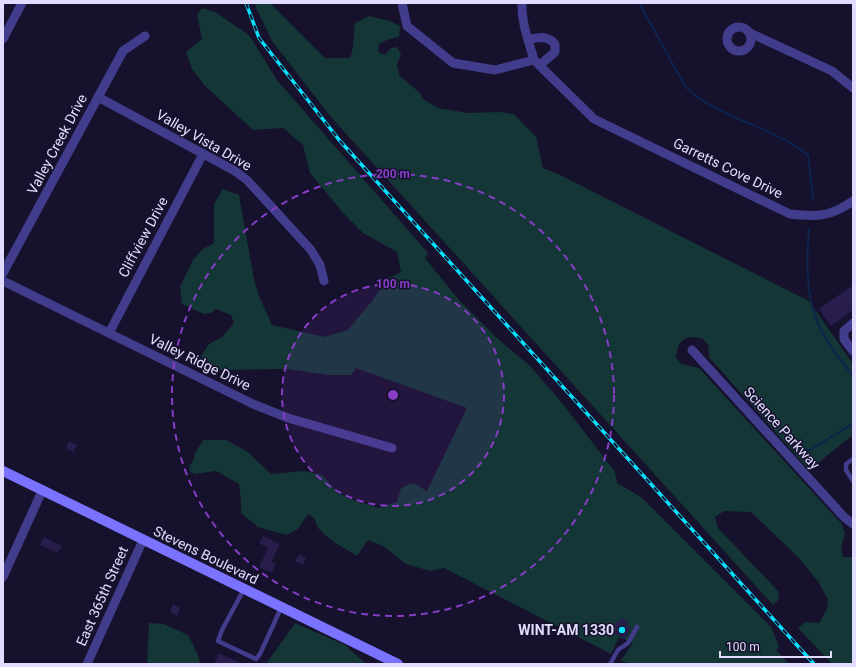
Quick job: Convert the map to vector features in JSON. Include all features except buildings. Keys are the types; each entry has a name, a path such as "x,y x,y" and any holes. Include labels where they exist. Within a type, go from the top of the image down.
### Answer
{"street":[{"path":"3,39 22,3"},
{"path":"402,3 407,26 453,63 494,70 537,62 555,52 556,48 551,40 542,37 528,40"},
{"path":"522,3 521,10 528,40 537,62"},
{"path":"750,33 832,71 853,88"},
{"name":"Valley Creek Drive","path":"3,273 123,51 145,36"},
{"name":"Garretts Cove Drive","path":"537,62 594,119 790,214 810,216 824,215 842,208 853,201"},
{"name":"Valley Vista Drive","path":"98,96 235,171 247,180 312,250 320,266 324,281"},
{"name":"Cliffview Drive","path":"109,333 203,154"},
{"name":"Valley Ridge Drive","path":"3,281 253,404 288,418 392,448"},
{"path":"853,323 844,331 844,339 853,351"},
{"name":"Science Parkway","path":"692,350 844,517 853,524"},
{"name":"Stevens Boulevard","path":"3,471 398,664"},
{"path":"3,577 42,491"},
{"name":"East 365th Street","path":"87,664 143,540"}],"lane":[{"path":"853,459 846,464 846,470 853,481"},
{"path":"244,589 222,630 218,640 222,643 256,658 260,654 282,607"},
{"path":"610,664 618,650 628,642 637,627"}],"green space":[{"path":"255,3 270,3 325,58 350,58 352,53 355,23 369,16 390,21 400,26 399,37 389,39 379,44 378,52 385,55 391,48 397,47 401,54 397,64 399,75 420,93 423,99 438,108 468,113 499,112 514,114 536,137 543,168 558,174 809,301 853,364 853,435 809,470 709,357 708,345 703,339 692,337 684,339 679,346 676,357 681,364 699,368 841,523 845,533 841,548 843,557 853,557 853,664 832,664 798,628 806,622 819,623 827,609 828,600 819,583 800,559 751,512 724,511 715,517 718,528 778,591 779,599 773,605 330,116 272,41"},
{"path":"202,8 215,12 249,35 277,80 428,253 425,258 459,300 497,338 530,366 563,404 615,472 617,483 641,497 771,627 779,647 776,650 789,664 629,664 621,660 633,643 619,637 611,654 444,568 430,571 406,564 383,546 368,540 357,556 325,535 315,520 308,514 298,529 286,535 258,527 241,513 239,484 216,471 195,474 190,472 189,466 203,440 226,440 248,452 271,474 304,471 322,475 337,492 353,500 379,508 397,502 401,488 409,484 417,485 427,491 467,408 356,368 351,375 329,375 288,369 220,370 204,364 201,356 209,344 222,337 234,323 231,315 216,309 211,313 204,314 182,304 180,287 193,260 203,249 214,243 214,204 223,189 239,195 254,279 259,296 272,325 324,337 348,330 372,301 387,279 401,272 397,252 363,233 343,213 310,173 303,145 283,128 253,130 204,85 192,69 186,52 202,39 197,15"},
{"path":"149,623 164,624 188,635 198,655 200,664 149,664 147,661"},
{"path":"295,623 345,645 365,663 266,664"}],"waterway":[{"path":"639,3 685,86 694,95 732,116 773,134 797,147 808,155 813,200"},
{"path":"809,228 807,256 808,285 814,313 826,339 853,376"},
{"path":"806,452 853,424"}],"railway":[{"path":"246,3 259,38 340,141 814,664"}],"place":[{"name":"WINT-AM 1330","path":"622,630"}]}
